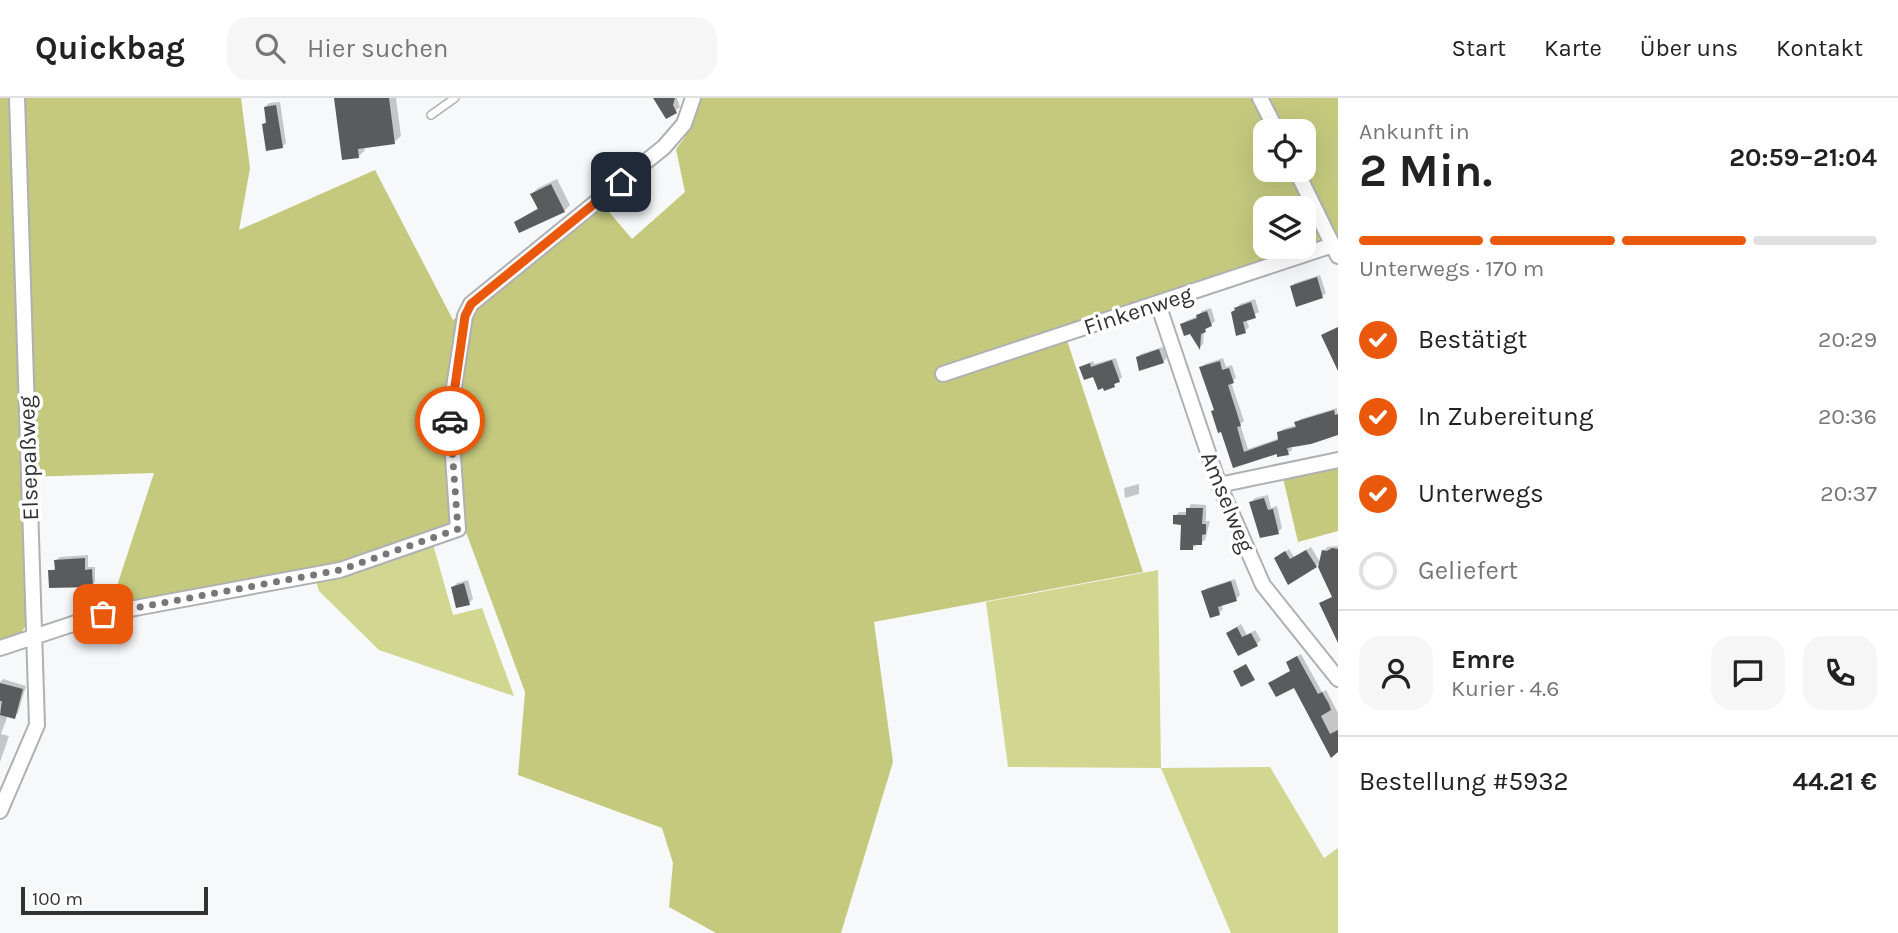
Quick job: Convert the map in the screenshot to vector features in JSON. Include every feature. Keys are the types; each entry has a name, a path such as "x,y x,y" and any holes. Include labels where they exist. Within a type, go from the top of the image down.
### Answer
{"street":[{"name":"Elsepaßweg","path":"0,811 37,725 17,98"},
{"path":"0,648 103,614 340,570 458,529 450,413 465,316 471,304 664,147 684,124 693,98"},
{"path":"1260,98 1271,119"},
{"path":"1302,182 1335,251"},
{"name":"Finkenweg","path":"943,374 1158,304 1335,251"},
{"name":"Amselweg","path":"1158,304 1219,485 1263,585 1338,679"},
{"path":"1219,485 1338,460"}],"lane":[{"path":"431,115 455,98"}],"green space":[{"path":"0,98 241,98 250,168 239,230 375,170 453,320 566,238 604,206 632,239 685,192 676,149 685,137 699,98 1338,98 1338,239 1333,230 1321,236 1316,245 1316,196 1253,196 1253,259 1274,259 1063,328 1143,572 874,622 893,762 841,933 716,933 669,907 673,863 662,828 518,775 525,692 463,524 331,565 120,603 114,595 154,473 25,477 27,624 20,634 0,640"},
{"path":"1338,466 1338,531 1298,542 1283,478"},
{"path":"433,544 453,615 482,608 514,696 379,650 319,591 315,579"},
{"path":"1158,570 1161,768 1008,767 986,602"},
{"path":"1270,767 1324,858 1338,848 1338,933 1231,933 1161,768"}],"building":[{"path":"334,98 389,98 395,144 358,149 359,158 342,160"},
{"path":"653,98 675,98 673,105 677,113 666,119"},
{"path":"276,105 283,148 266,151 262,124 266,123 264,107"},
{"path":"551,184 565,212 519,233 514,222 538,209 530,194"},
{"path":"1317,277 1323,298 1296,307 1290,286"},
{"path":"1251,302 1256,318 1243,322 1246,333 1236,336 1231,312 1234,308"},
{"path":"1207,311 1212,326 1201,334 1200,350 1190,334 1184,336 1180,324"},
{"path":"1338,327 1338,371 1321,335"},
{"path":"1159,349 1164,363 1139,371 1136,357"},
{"path":"1112,360 1120,382 1114,384 1115,387 1098,390 1093,377 1084,380 1079,367 1090,363 1091,367"},
{"path":"1220,361 1222,370 1229,368 1234,383 1228,385 1241,426 1237,427 1244,452 1278,440 1277,432 1296,427 1294,422 1334,410 1335,415 1338,414 1338,435 1287,448 1289,455 1277,457 1277,454 1233,468 1221,432 1218,433 1211,411 1214,410 1199,367"},
{"path":"1264,498 1268,510 1273,509 1279,534 1260,538 1249,502"},
{"path":"1186,508 1203,508 1202,524 1206,524 1202,545 1193,545 1193,550 1180,550 1181,525 1173,524 1173,515 1186,515"},
{"path":"1338,549 1338,643 1319,603 1332,597 1318,567 1322,550"},
{"path":"1306,550 1317,567 1288,585 1274,558 1285,551 1290,559"},
{"path":"85,558 85,570 92,569 93,587 49,588 48,570 55,570 54,560"},
{"path":"1231,581 1237,601 1218,607 1220,615 1210,618 1201,591"},
{"path":"464,583 470,605 456,608 451,587"},
{"path":"1237,627 1242,637 1251,633 1258,646 1238,656 1226,633"},
{"path":"1297,656 1318,694 1322,692 1329,704 1331,710 1321,716 1330,734 1338,730 1338,752 1331,758 1294,688 1276,697 1268,683 1290,671 1286,662"},
{"path":"1246,664 1255,680 1241,687 1233,671"},
{"path":"0,683 23,689 15,719 0,715"}],"way so far":[{"path":"103,614 340,570 458,529 450,421"}],"route":[{"path":"450,421 465,316 471,304 621,182"}]}
